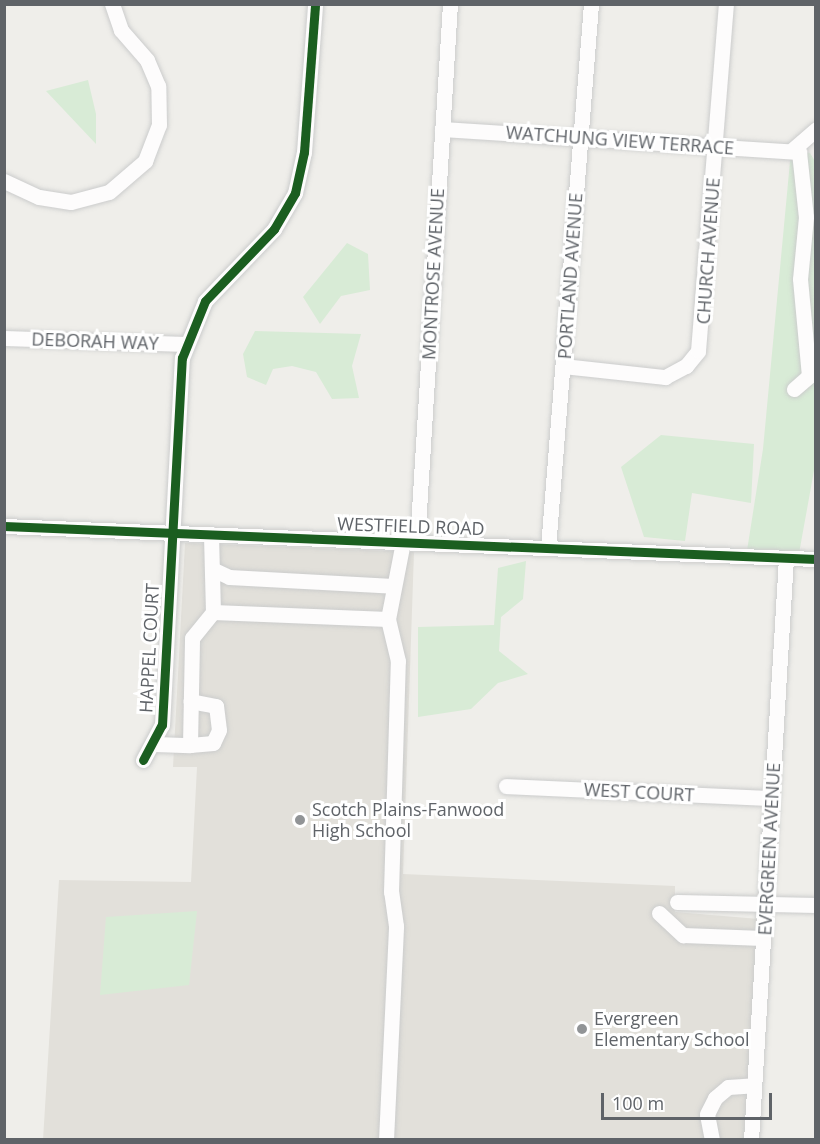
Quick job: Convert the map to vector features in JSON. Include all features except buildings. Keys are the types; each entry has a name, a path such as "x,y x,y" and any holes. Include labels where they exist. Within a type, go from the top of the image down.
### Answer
{"street":[{"path":"4,181 45,199 81,201 117,188 145,161 159,125 158,86 147,60 121,30 112,4"},
{"name":"HAPPEL COURT","path":"143,760 155,744 162,725 172,532 176,393 186,344 217,284 274,229 295,193 304,152 315,4"},
{"name":"MONTROSE AVENUE","path":"388,619 393,586 410,542 450,4"},
{"name":"PORTLAND AVENUE","path":"548,548 591,4"},
{"name":"CHURCH AVENUE","path":"563,366 655,377 678,372 693,360 703,333 726,4"},
{"name":"WATCHUNG VIEW TERRACE","path":"442,129 795,152"},
{"path":"794,389 809,376 801,279 806,217 795,152 816,129"},
{"name":"DEBORAH WAY","path":"4,338 186,344"},
{"name":"WESTFIELD ROAD","path":"4,526 816,559"},
{"path":"190,745 192,638 213,612 211,534"},
{"name":"EVERGREEN AVENUE","path":"751,1140 786,558"},
{"path":"212,569 229,577 393,586"},
{"path":"213,612 388,619 398,661 397,778 391,892 396,926 386,1140"},
{"path":"155,744 213,743 219,730 216,706 190,701"},
{"name":"WEST COURT","path":"506,786 772,798"},
{"path":"677,902 816,905"},
{"path":"659,914 683,935 763,938"},
{"path":"712,1140 707,1114 715,1098 728,1087 754,1085"}],"shaded area":[{"name":"Scotch Plains-Fanwood High School","path":"185,543 414,552 403,874 675,886 675,912 759,919 744,1139 43,1140 59,880 191,882 197,767 173,767"}],"green space":[{"path":"88,80 96,114 96,144 46,91"},
{"path":"791,151 810,153 816,163 815,465 798,559 746,557 763,449"},
{"path":"347,243 368,254 370,290 341,296 320,324 303,297"},
{"path":"255,331 361,334 352,366 359,398 332,399 316,372 292,366 273,369 266,385 247,377 243,354"},
{"path":"661,435 754,444 751,503 692,493 685,541 644,537 621,467"},
{"path":"526,561 523,599 501,617 499,651 528,674 498,683 471,709 418,717 418,627 494,625 498,568"},
{"path":"197,911 189,985 100,995 106,917"}],"cycle path":[{"path":"143,760 162,725 182,358 205,301 274,229 295,193 304,152 315,4"},
{"path":"4,526 816,559"}],"place":[{"name":"Scotch Plains-Fanwood High School","path":"300,820"},
{"name":"Evergreen Elementary School","path":"582,1029"}]}
